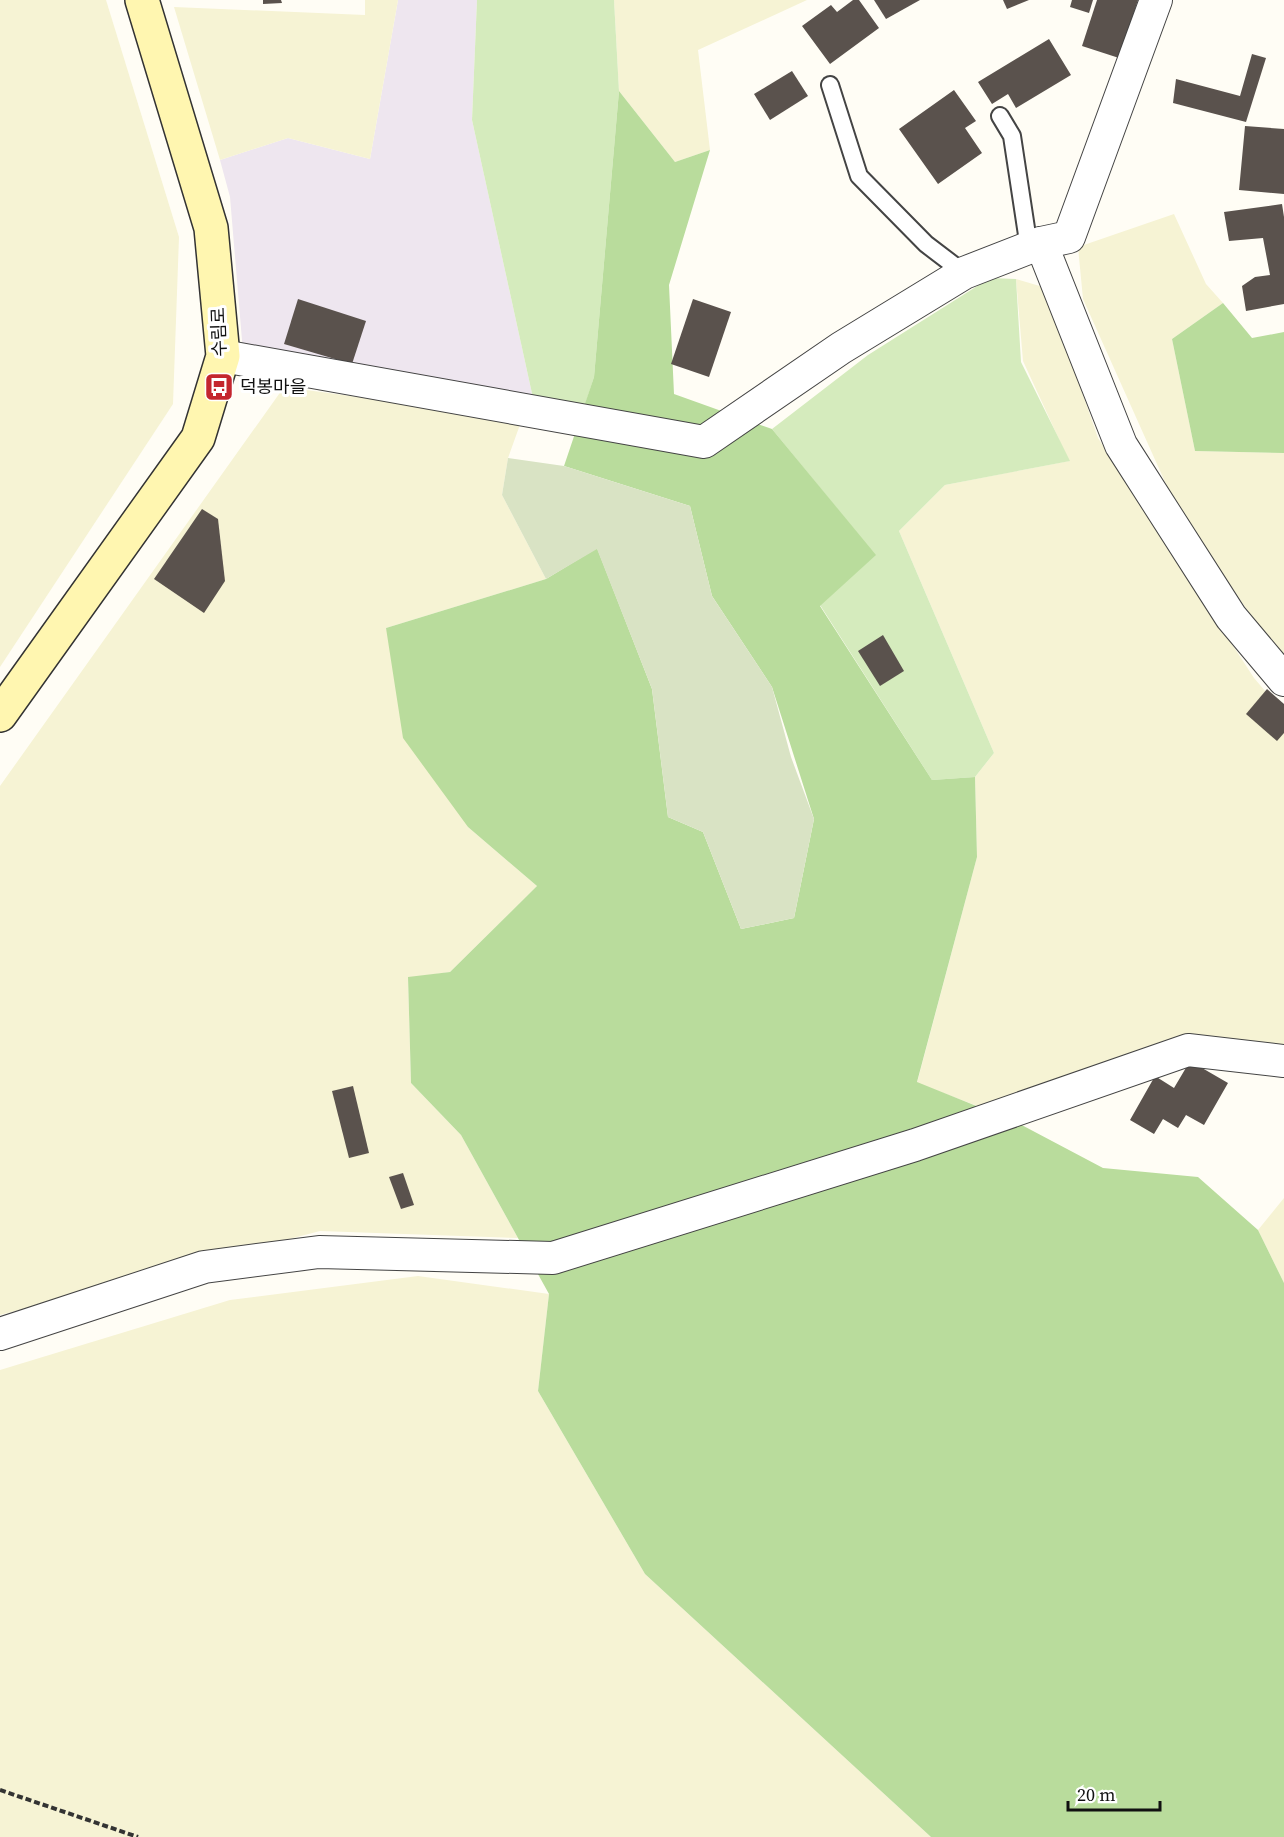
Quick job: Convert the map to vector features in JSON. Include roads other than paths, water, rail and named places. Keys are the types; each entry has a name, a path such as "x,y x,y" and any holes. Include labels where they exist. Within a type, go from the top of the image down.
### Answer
{"main road":[{"name":"수림로","path":"0,715 198,438 223,356 211,228 142,0"}],"street":[{"path":"223,356 704,442 841,348 964,273 1035,245 1069,237 1156,0"},
{"path":"1035,245 1121,445 1231,617 1284,680"},
{"path":"0,1334 204,1267 319,1252 553,1258 915,1145 1188,1050 1284,1061"}],"lane":[{"path":"830,85 859,176 926,244 964,273"},
{"path":"1000,116 1012,136 1035,245"}],"place":[{"name":"덕봉마을","path":"219,387"}]}
